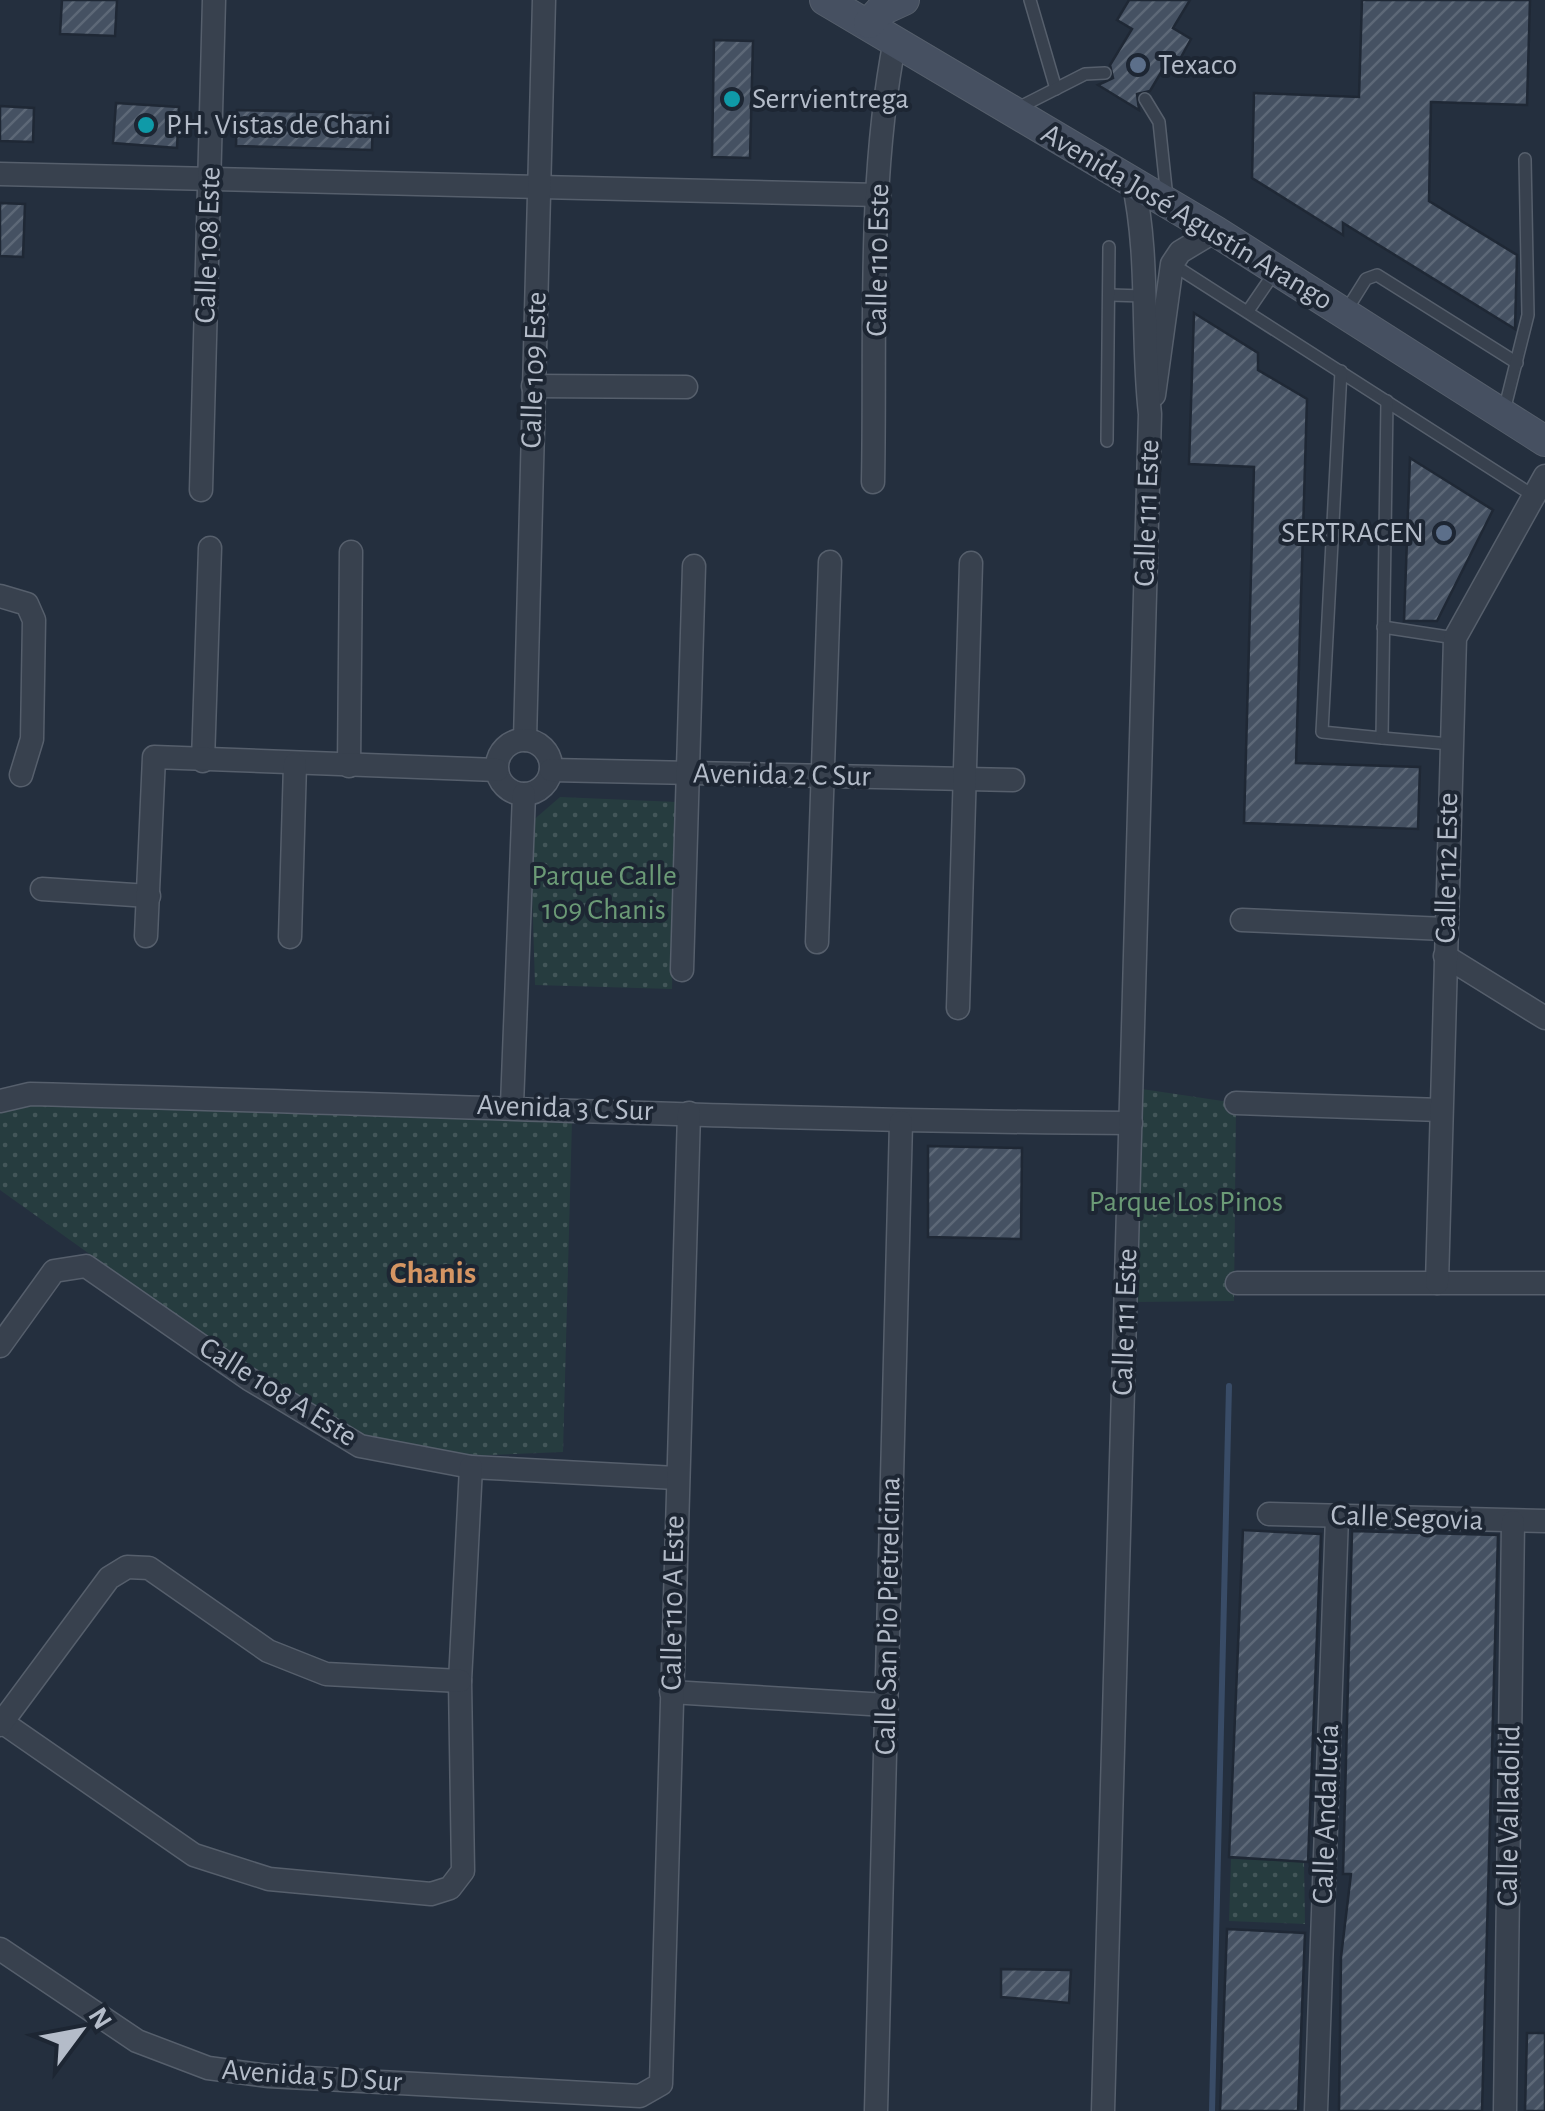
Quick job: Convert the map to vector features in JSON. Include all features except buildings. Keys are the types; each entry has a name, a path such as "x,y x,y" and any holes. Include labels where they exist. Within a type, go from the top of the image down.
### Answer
{"main road":[{"name":"Avenida José Agustín Arango","path":"825,0 1214,230 1545,441"},
{"path":"869,23 880,11 904,0"}],"street":[{"name":"Calle 108 Este","path":"201,490 214,0"},
{"name":"Calle 109 Este","path":"525,740 544,0"},
{"name":"Calle 110 Este","path":"873,482 879,195 883,118 895,40"},
{"path":"0,174 540,190 879,195"},
{"name":"Calle 111 Este","path":"1103,2111 1150,414 1144,360 1145,246 1133,181"},
{"path":"1172,264 1180,252 1214,230"},
{"name":"Calle 111 Este","path":"1150,414 1161,364 1172,264"},
{"path":"534,386 686,387"},
{"name":"Calle 112 Este","path":"1437,1282 1455,638 1539,486"},
{"path":"203,760 210,548"},
{"path":"350,766 351,552"},
{"path":"817,942 830,562"},
{"path":"958,1008 970,563"},
{"path":"682,970 694,566"},
{"path":"0,596 27,604 34,620 32,739 22,775"},
{"path":"525,740 541,747 551,770 542,788 524,794 509,789 497,770 508,746 525,740"},
{"path":"146,936 154,757 497,770"},
{"path":"290,937 295,764"},
{"name":"Avenida 2 C Sur","path":"551,770 1013,780"},
{"path":"512,1105 524,794"},
{"path":"42,888 149,896"},
{"path":"1242,920 1446,928"},
{"path":"1445,956 1545,1018"},
{"name":"Avenida 3 C Sur","path":"0,1101 30,1094 512,1105 901,1122 1131,1124"},
{"path":"1236,1103 1441,1110"},
{"name":"Calle 110 A Este","path":"655,2090 664,2076 676,1478 689,1114"},
{"name":"Calle San Pio Pietrelcina","path":"876,2111 901,1122"},
{"name":"Calle 108 A Este","path":"0,1346 54,1271 86,1266 250,1379 360,1446 471,1467 676,1478"},
{"path":"1237,1283 1545,1282"},
{"path":"460,1681 326,1674 268,1651 149,1568 138,1566 109,1578 1,1724 194,1855 268,1878 430,1894 450,1888 463,1872 460,1681 471,1467"},
{"name":"Calle Segovia","path":"1269,1514 1545,1521"},
{"name":"Calle Andalucía","path":"1316,2111 1336,1516"},
{"name":"Calle Valladolid","path":"1505,2111 1513,1522"},
{"path":"672,1692 886,1705"},
{"name":"Avenida 5 D Sur","path":"0,1949 137,2041 208,2068 269,2076 640,2096 655,2090"}],"lane":[{"path":"1030,0 1056,88"},
{"path":"1012,111 1085,74 1105,73"},
{"path":"1145,99 1159,122 1167,202"},
{"path":"1503,415 1528,314 1525,159"},
{"path":"1108,441 1109,247"},
{"path":"1172,264 1387,401 1539,486"},
{"path":"1248,311 1276,270"},
{"path":"1345,312 1366,279 1377,276 1517,363"},
{"path":"1110,294 1144,296"},
{"path":"1341,371 1322,732 1450,744"},
{"path":"1382,738 1387,401"},
{"path":"1383,627 1455,638"}],"green space":[{"name":"Parque Calle 109 Chanis","path":"560,797 677,802 672,989 535,985 530,823"},
{"name":"Parque Los Pinos","path":"1142,1089 1236,1103 1234,1301 1134,1302"},
{"path":"29,1102 572,1121 563,1452 465,1456 366,1439 242,1363 0,1190 0,1112"},
{"path":"1231,1859 1304,1861 1305,1924 1229,1921"}],"waterway":[{"path":"1212,2111 1229,1386"}],"place":[{"name":"Texaco","path":"1138,65"},
{"name":"Serrvientrega","path":"732,99"},
{"name":"P.H. Vistas de Chani","path":"146,125"},
{"name":"SERTRACEN","path":"1444,533"}],"district":[{"name":"Chanis","path":"433,1273"}]}
